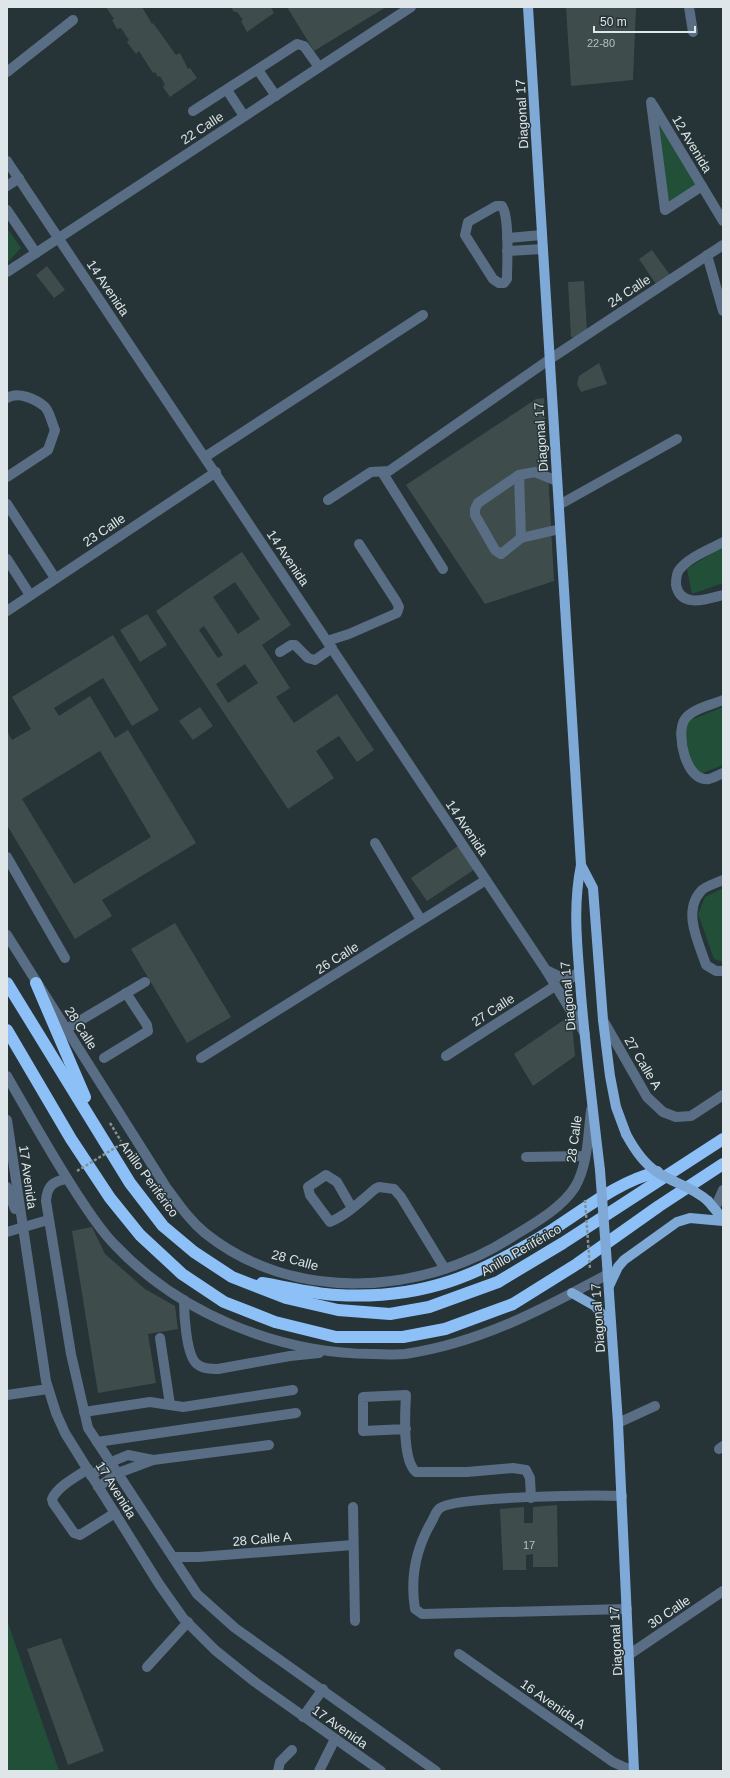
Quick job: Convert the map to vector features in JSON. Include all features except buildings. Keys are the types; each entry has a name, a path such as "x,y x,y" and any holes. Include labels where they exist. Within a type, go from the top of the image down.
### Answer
{"highway":[{"name":"Anillo Periférico","path":"7,983 130,1183 163,1226 194,1252 232,1277 286,1298 338,1310 390,1314 429,1307 498,1282 570,1238 723,1139"},
{"path":"36,983 101,1135"},
{"path":"7,1030 71,1139 110,1198 140,1235 182,1274 224,1302 275,1322 336,1337 403,1337 445,1329 513,1304 577,1264 658,1206 723,1164"},
{"path":"232,1277 342,1295 378,1296 441,1286 498,1262 618,1188 642,1176 657,1172"}],"main road":[{"name":"Diagonal 17","path":"528,7 581,865 576,888 575,922 585,1034 600,1170 608,1269 628,1609 634,1770"},
{"name":"Diagonal 17","path":"581,865 593,888 603,1020 610,1076 616,1107 626,1134 639,1156 657,1172 694,1190 711,1204 723,1220"},
{"path":"609,1287 618,1267 624,1260 677,1222 690,1218 723,1220"},
{"path":"572,1293 594,1306 611,1325"}],"street":[{"name":"22 Calle","path":"7,272 411,7"},
{"path":"689,7 693,32"},
{"path":"7,72 73,20"},
{"path":"193,112 296,44 304,46 319,67"},
{"path":"258,70 276,96"},
{"path":"227,90 244,116"},
{"name":"12 Avenida","path":"702,186 665,210 651,102 702,186 723,221"},
{"name":"14 Avenida","path":"7,161 216,472 546,970 585,1034"},
{"path":"7,186 18,178"},
{"path":"502,206 505,210 507,238 507,279 504,283 498,283 493,279 465,235 465,227 468,222 490,208 502,206"},
{"path":"7,210 36,253"},
{"path":"507,238 542,235"},
{"name":"24 Calle","path":"328,500 371,472 389,471 550,359 723,245"},
{"path":"507,251 543,249"},
{"path":"707,255 723,310"},
{"path":"205,457 423,315"},
{"path":"7,477 48,450 55,430 46,408 28,397 9,397"},
{"path":"559,504 678,439"},
{"name":"23 Calle","path":"7,611 216,472"},
{"path":"382,472 443,569"},
{"path":"557,480 535,472 519,475 478,503 475,509 475,515 495,550 501,554 521,538 560,529"},
{"path":"519,475 521,538"},
{"path":"7,504 56,578"},
{"path":"723,542 688,562 678,571 677,586 684,598 693,602 723,595"},
{"path":"280,652 291,645 295,645 308,658 315,660 330,644 397,613 399,607 359,544"},
{"path":"7,559 30,595"},
{"path":"723,700 689,714 680,728 681,739 688,766 693,774 708,780 723,773"},
{"path":"375,843 421,920"},
{"path":"7,857 65,958"},
{"name":"26 Calle","path":"201,1058 486,880"},
{"path":"723,880 701,890 694,903 691,916 706,966 716,972 723,971"},
{"path":"7,935 36,983"},
{"path":"546,970 567,980 579,971"},
{"path":"66,1029 145,982"},
{"name":"28 Calle","path":"36,983 166,1187 187,1215 220,1244 268,1268 304,1278 363,1284 391,1282 416,1278 445,1269 492,1250 563,1201 575,1187 584,1169 592,1103"},
{"name":"27 Calle","path":"446,1056 555,986"},
{"path":"104,1058 148,1031 147,1025 126,993"},
{"name":"27 Calle A","path":"603,1020 646,1097 663,1112 676,1117 691,1116 723,1094"},
{"path":"7,1076 67,1179 90,1213 114,1244 145,1275 204,1311 263,1337 330,1352"},
{"name":"17 Avenida","path":"7,1120 22,1227 48,1389 65,1433 159,1584 188,1622 215,1650 255,1682 381,1771"},
{"path":"526,1157 585,1156"},
{"path":"352,1208 337,1182 326,1175 308,1187 310,1195 330,1222 339,1218 352,1208 379,1187 394,1189 401,1197 445,1269"},
{"name":"17 Avenida","path":"67,1179 54,1182 49,1187 46,1201 70,1354 88,1428 197,1594 235,1628 323,1689 436,1771"},
{"path":"7,1187 22,1227"},
{"path":"711,1204 723,1190"},
{"path":"7,1232 48,1220"},
{"path":"184,1300 184,1316 191,1357 196,1364 207,1369 218,1369 290,1356 330,1352 404,1354 450,1344 509,1325 572,1293 608,1269"},
{"path":"160,1338 170,1405"},
{"path":"7,1395 48,1389"},
{"path":"84,1412 150,1402 183,1407 293,1390"},
{"path":"406,1429 363,1431 363,1397 406,1395 408,1459 411,1468 416,1472 467,1472 514,1468 526,1470 530,1478 531,1498"},
{"path":"618,1423 655,1406"},
{"path":"98,1442 296,1413"},
{"path":"98,1487 118,1473 153,1460 269,1445"},
{"path":"114,1513 80,1535 77,1535 53,1503 52,1499 67,1483 128,1455 153,1460"},
{"path":"622,1496 594,1495 492,1498 452,1503 440,1508 421,1542 413,1573 416,1609 422,1614 628,1609"},
{"path":"353,1507 355,1621"},
{"name":"28 Calle A","path":"173,1557 199,1557 353,1545"},
{"name":"30 Calle","path":"630,1654 723,1591"},
{"path":"147,1667 188,1622"},
{"name":"16 Avenida A","path":"459,1654 613,1762 634,1770"},
{"path":"303,1717 323,1689"},
{"path":"319,1771 335,1739"},
{"path":"278,1771 280,1762 292,1750"}],"path":[{"path":"77,1171 123,1143 110,1124"},
{"path":"585,1200 590,1269"}],"green space":[{"path":"657,121 698,186 669,204"},
{"path":"7,228 21,248 7,263"},
{"path":"723,546 723,583 692,594 687,569"},
{"path":"723,707 723,765 695,776 686,772 675,732 680,724"},
{"path":"723,888 723,962 714,959 698,914 705,897"},
{"path":"7,1620 59,1771 7,1771"}]}
